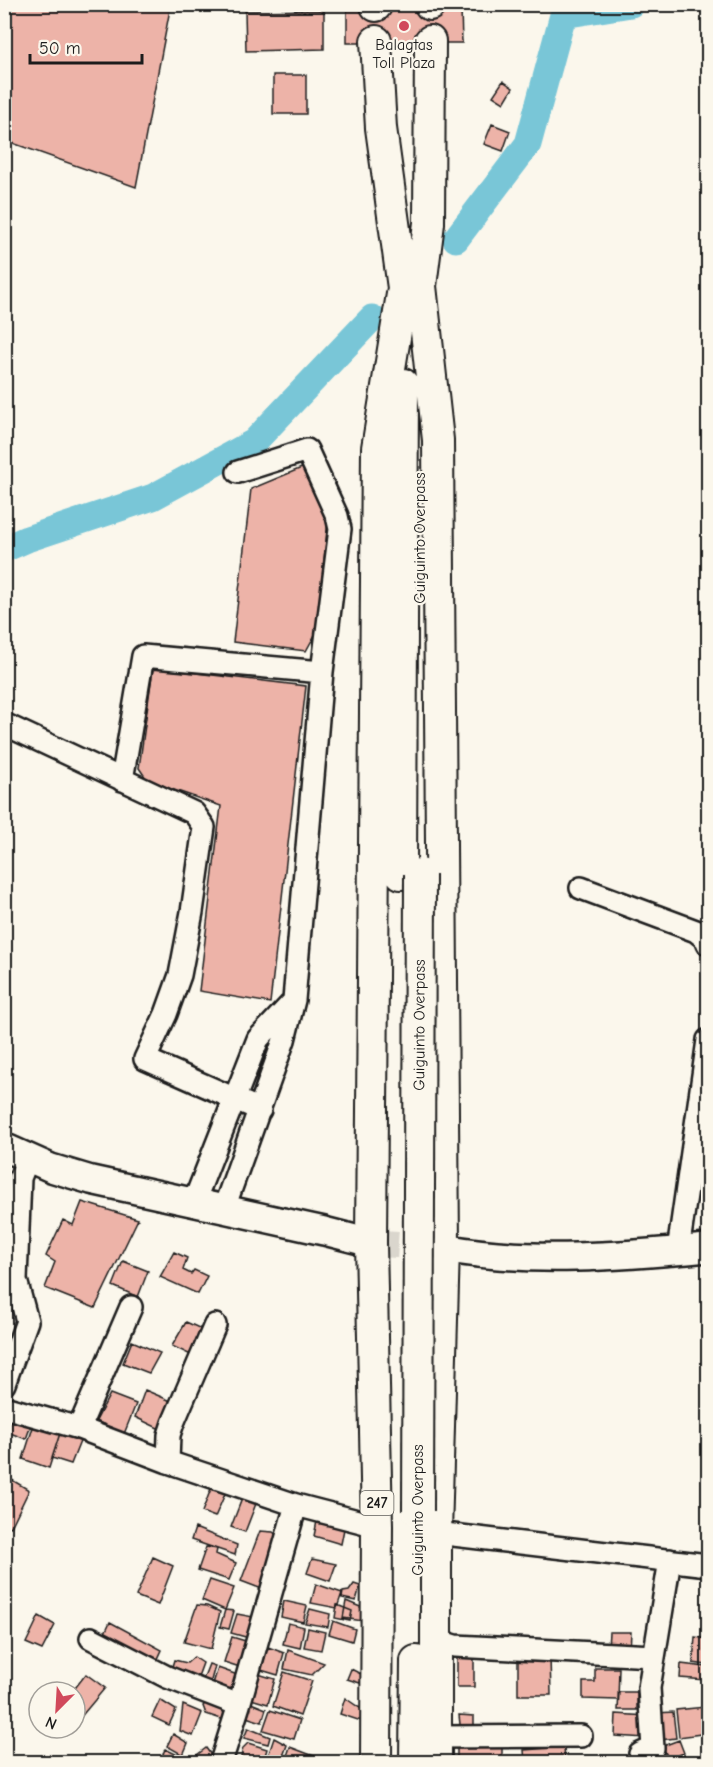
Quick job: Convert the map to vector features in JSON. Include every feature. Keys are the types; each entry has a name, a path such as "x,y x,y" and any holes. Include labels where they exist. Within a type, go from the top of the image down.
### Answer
{"highway":[{"path":"376,41 381,128 412,287 438,440 444,1248"},
{"path":"371,1243 377,448 412,287 429,223 430,41"},
{"name":"Guiguinto Overpass","path":"397,1762 407,1520 412,287"},
{"name":"247","path":"371,1243 407,1520 436,1640 436,1750"},
{"name":"247","path":"376,1762 444,1248"},
{"name":"Guiguinto Overpass","path":"407,1520 415,1762"}],"main road":[{"path":"16,1152 51,1168 91,1180 224,1208 371,1243"},
{"path":"444,1248 472,1253 555,1257 708,1248"}],"street":[{"path":"224,1208 284,1040 294,1000 322,672 340,529 338,516 307,450 238,472"},
{"path":"122,780 143,656 322,672"},
{"path":"4,724 194,813 204,827 180,975 166,1014 145,1059 260,1110"},
{"path":"581,888 696,931 706,939 708,944"},
{"path":"194,1202 258,1040 294,1000"},
{"path":"678,1251 708,1040"},
{"path":"4,1384 27,1321 16,1280 20,1178 16,1152"},
{"path":"79,1428 131,1306"},
{"path":"168,1462 171,1429 215,1325"},
{"path":"7,1413 79,1428 168,1462 296,1505 708,1565"},
{"path":"221,1762 296,1505"},
{"path":"640,1754 653,1748 649,1688 670,1560"},
{"path":"91,1638 167,1677 239,1705"},
{"path":"436,1640 455,1646 654,1656"},
{"path":"436,1750 581,1736"}],"building":[{"path":"4,4 171,4 136,187 4,140"},
{"name":"Balagtas Toll Plaza","path":"461,9 462,43 347,43 347,10"},
{"path":"324,10 324,49 246,51 245,11"},
{"path":"273,75 306,75 306,114 273,114"},
{"path":"503,81 513,88 504,103 493,96"},
{"path":"492,124 510,131 503,151 484,144"},
{"path":"304,467 329,509 317,631 306,651 233,642 251,489"},
{"path":"153,668 306,686 270,1003 199,991 221,806 148,781 139,768"},
{"path":"82,1202 138,1219 95,1308 45,1288 55,1262 46,1256 63,1220 73,1225"},
{"path":"174,1252 187,1258 183,1270 191,1274 194,1270 207,1276 198,1294 160,1277"},
{"path":"123,1261 148,1271 138,1297 113,1286"},
{"path":"186,1322 208,1332 195,1357 172,1346"},
{"path":"132,1341 160,1353 149,1373 123,1363"},
{"path":"145,1390 171,1401 160,1429 135,1417"},
{"path":"110,1394 136,1404 124,1434 96,1421"},
{"path":"14,1416 32,1422 26,1439 10,1433 10,1422"},
{"path":"34,1424 61,1430 49,1468 23,1459"},
{"path":"61,1430 81,1439 71,1464 52,1458"},
{"path":"4,1462 13,1463 7,1475 10,1477 4,1488"},
{"path":"12,1480 29,1490 11,1527 4,1524 4,1494"},
{"path":"214,1481 228,1487 215,1517 202,1512"},
{"path":"243,1496 257,1501 245,1532 231,1527"},
{"path":"318,1516 345,1524 341,1544 314,1536"},
{"path":"195,1528 237,1545 235,1555 191,1540"},
{"path":"260,1531 273,1532 281,1539 262,1589 241,1581"},
{"path":"206,1547 217,1549 216,1554 236,1563 229,1580 198,1570"},
{"path":"153,1557 173,1566 158,1605 136,1596"},
{"path":"312,1559 336,1564 330,1581 307,1573"},
{"path":"210,1580 234,1588 225,1610 202,1600"},
{"path":"316,1584 342,1593 337,1608 311,1603"},
{"path":"354,1584 360,1586 356,1601 342,1598 343,1592 349,1591"},
{"path":"284,1601 307,1606 303,1622 281,1617"},
{"path":"346,1601 365,1609 363,1621 343,1618"},
{"path":"197,1605 207,1606 220,1612 211,1649 184,1642"},
{"path":"337,1605 352,1611 350,1621 335,1618"},
{"path":"310,1609 330,1614 328,1627 305,1623"},
{"path":"225,1610 234,1611 229,1629 220,1627"},
{"path":"237,1614 259,1618 253,1639 231,1633"},
{"path":"39,1616 55,1625 42,1650 26,1643"},
{"path":"333,1621 355,1629 352,1641 329,1634"},
{"path":"110,1622 162,1650 156,1663 102,1639"},
{"path":"288,1623 304,1627 300,1648 283,1644"},
{"path":"308,1628 325,1632 321,1650 304,1647"},
{"path":"609,1632 631,1632 630,1650 608,1648"},
{"path":"232,1637 249,1642 240,1667 224,1662"},
{"path":"695,1637 708,1639 707,1665 693,1663"},
{"path":"268,1647 284,1653 278,1675 261,1670"},
{"path":"288,1650 324,1663 312,1675 284,1669"},
{"path":"457,1651 474,1652 474,1687 457,1687"},
{"path":"550,1656 551,1695 518,1695 518,1657"},
{"path":"194,1657 203,1663 196,1682 170,1673 174,1660 187,1663"},
{"path":"209,1664 215,1666 210,1684 202,1682"},
{"path":"681,1664 706,1667 706,1680 680,1678"},
{"path":"218,1668 243,1677 237,1695 212,1687"},
{"path":"595,1668 619,1668 618,1700 583,1699 583,1682 595,1682"},
{"path":"351,1669 363,1675 360,1683 347,1679"},
{"path":"284,1672 312,1681 300,1716 273,1706"},
{"path":"86,1674 105,1688 87,1709 87,1680 81,1680"},
{"path":"258,1674 275,1679 268,1704 251,1699"},
{"path":"619,1692 637,1692 637,1710 618,1710"},
{"path":"345,1698 364,1711 364,1722 340,1714"},
{"path":"208,1699 233,1709 230,1722 206,1714 203,1706"},
{"path":"160,1700 176,1710 169,1725 152,1717"},
{"path":"251,1703 266,1709 262,1722 246,1717"},
{"path":"183,1705 202,1713 193,1736 180,1731"},
{"path":"705,1707 708,1733 679,1737 676,1710"},
{"path":"270,1710 300,1720 294,1739 263,1730"},
{"path":"673,1712 676,1738 660,1740 657,1713"},
{"path":"616,1714 647,1716 646,1738 615,1736"},
{"path":"459,1715 474,1716 474,1732 461,1733"},
{"path":"248,1728 270,1737 268,1744 244,1738"},
{"path":"173,1734 188,1743 183,1755 167,1746"},
{"path":"274,1738 287,1745 281,1762 266,1762"},
{"path":"679,1740 684,1753 668,1759 663,1746"},
{"path":"248,1743 267,1749 263,1762 240,1762 243,1748"},
{"path":"457,1744 502,1744 502,1762 457,1762"},
{"path":"290,1747 319,1758 317,1762 285,1762"},
{"path":"564,1747 565,1762 525,1762 524,1750"},
{"path":"206,1748 216,1762 186,1762 188,1756 193,1758"},
{"path":"165,1749 180,1756 177,1762 160,1762"}],"waterway":[{"path":"456,239 528,144 563,15 631,4"},
{"path":"4,549 27,539 153,497 254,442 372,318"}],"tunnel":[{"path":"371,1243 440,1247"}],"place":[{"name":"Balagtas Toll Plaza","path":"404,26"}]}
